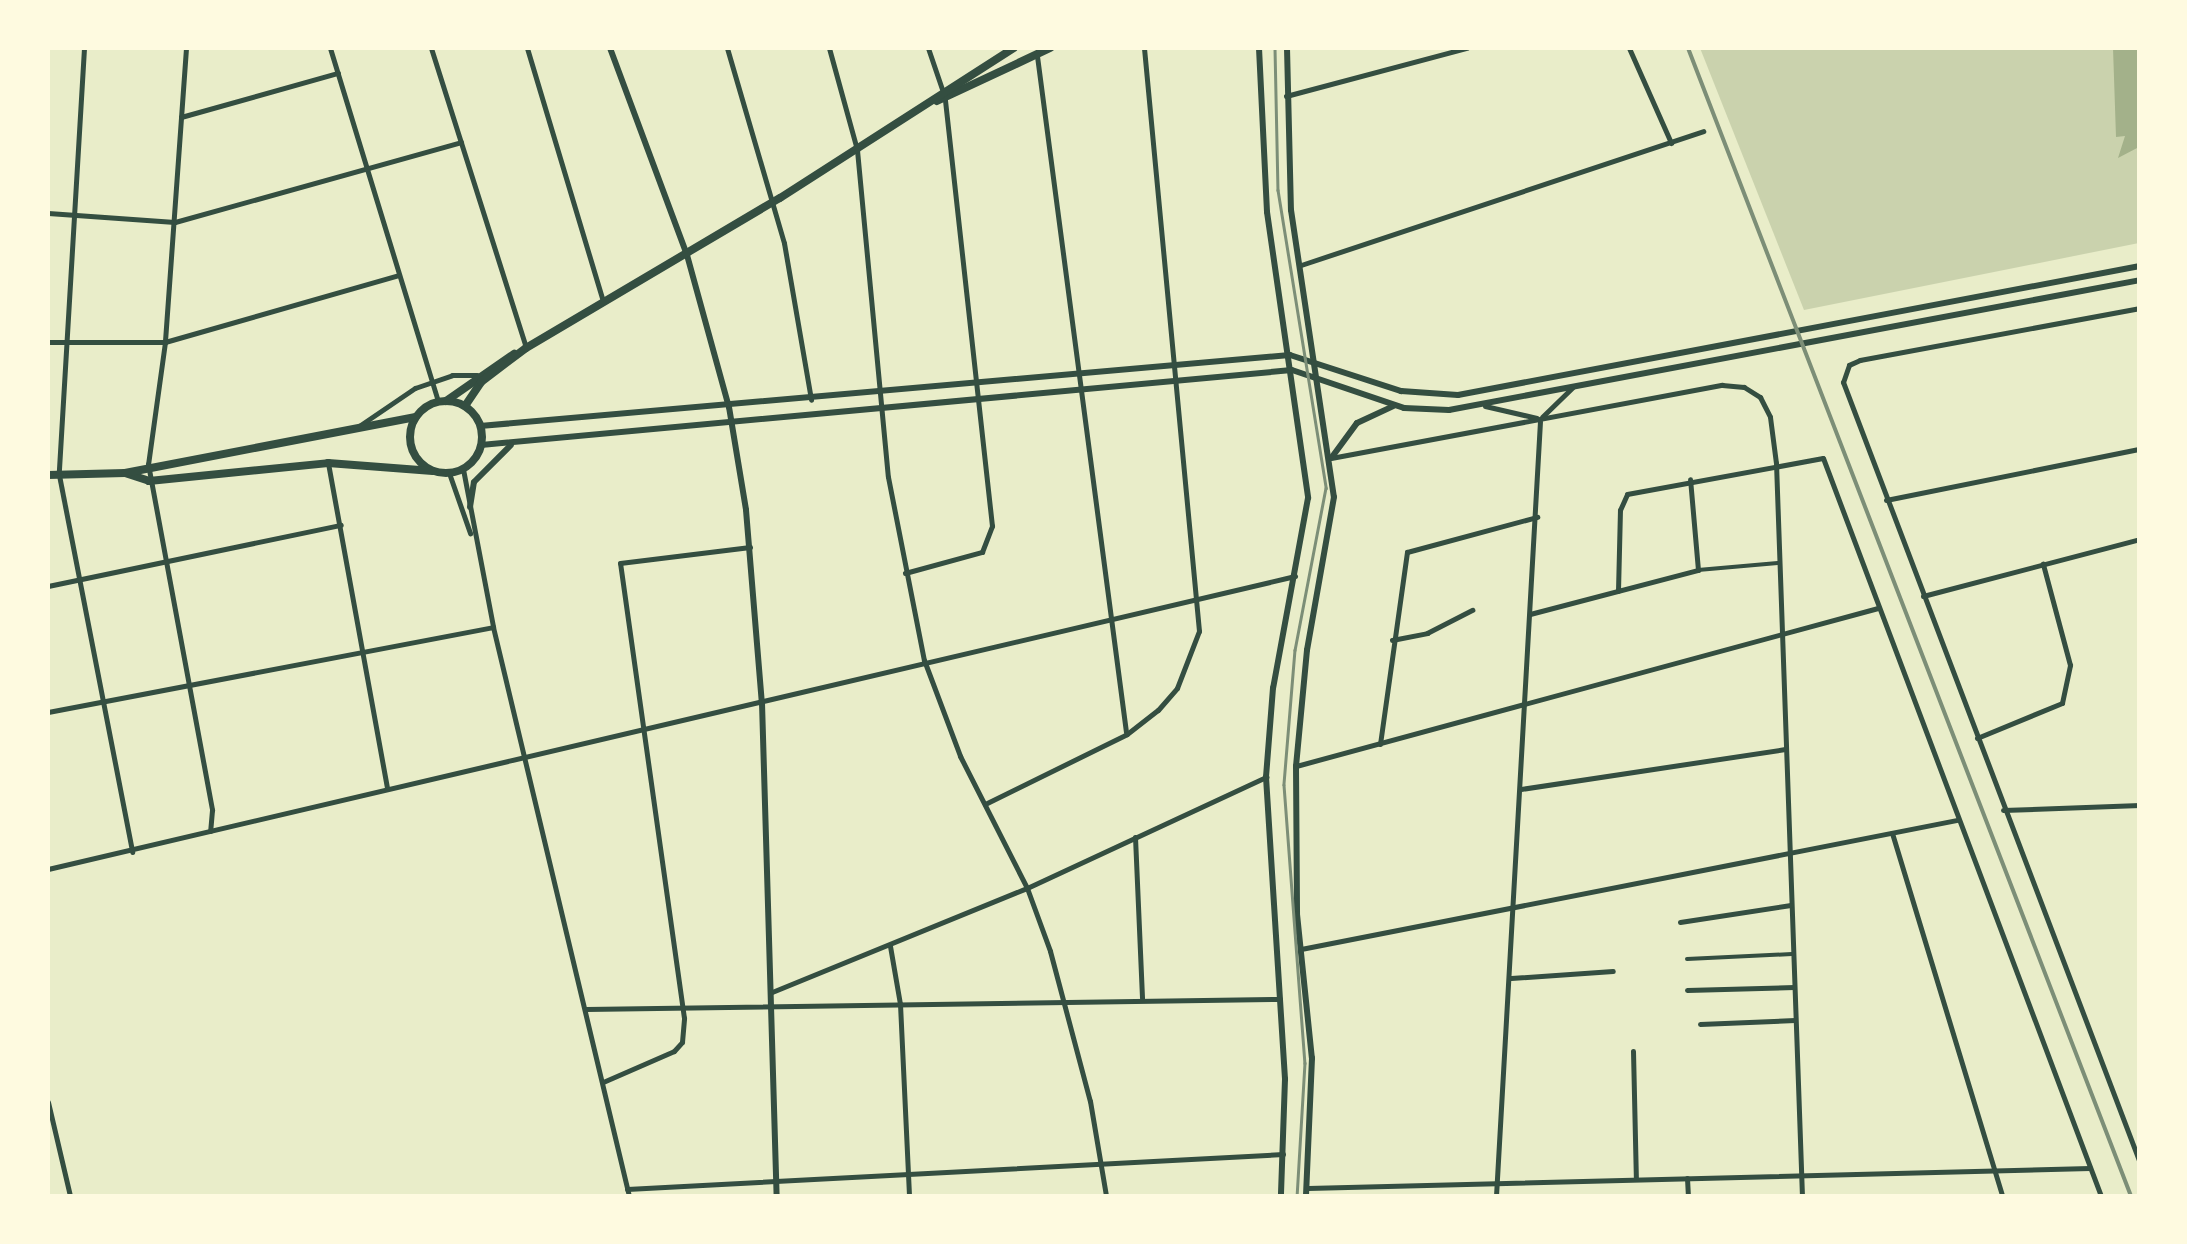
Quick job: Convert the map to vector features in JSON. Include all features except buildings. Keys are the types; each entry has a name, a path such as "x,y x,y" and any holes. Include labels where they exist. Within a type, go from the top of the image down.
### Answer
{"main road":[{"path":"125,474 148,464 416,416 477,374 604,304 776,201 942,98 1014,48"},
{"path":"942,98 1050,48"},
{"path":"465,406 481,382 524,349"},
{"path":"48,475 125,474 149,481 328,463 449,473 463,469 481,445 480,426 465,406 442,401"},
{"path":"416,416 411,448 433,471"}],"street":[{"path":"84,48 59,476 132,852"},
{"path":"186,48 166,342 148,464 162,562 212,810 210,832"},
{"path":"330,48 430,382 442,401"},
{"path":"430,48 524,349"},
{"path":"527,48 604,304"},
{"path":"610,48 687,255 729,408 750,547 762,703 777,1196"},
{"path":"728,48 776,201 811,400"},
{"path":"829,48 858,150 882,412 905,573 924,660 985,804 1027,888 1064,1000 1102,1162 1106,1196"},
{"path":"905,573 966,560 989,541 942,98 928,48"},
{"path":"985,804 1126,734 1177,688 1199,631 1199,596 1144,48"},
{"path":"1259,48 1262,163 1308,498 1273,688 1266,778 1268,887 1280,999 1284,1154 1281,1196"},
{"path":"1288,48 1290,210 1334,497 1307,650 1296,766 1301,949 1312,1058 1307,1192 1497,1183 2090,1168"},
{"path":"1409,58 1415,48"},
{"path":"1286,96 1409,58 1467,48"},
{"path":"1629,48 1671,143"},
{"path":"1036,56 1126,734"},
{"path":"182,116 338,73"},
{"path":"1301,265 1703,131"},
{"path":"48,213 175,222 461,142"},
{"path":"480,426 880,395 1078,370 1290,355 1401,391 1458,395 2140,266"},
{"path":"48,342 166,342 398,275"},
{"path":"481,445 882,412 1177,377 1292,370 1394,405 1432,411 1484,406 2140,280"},
{"path":"2140,308 1860,360 1849,365 1843,382 2140,1163"},
{"path":"357,428 430,382 477,374"},
{"path":"1496,1196 1540,420 1574,386"},
{"path":"1331,458 1744,386 1767,409 1776,463 1802,1196"},
{"path":"1331,458 1357,423 1394,405"},
{"path":"1484,406 1540,420"},
{"path":"470,507 474,482 512,444"},
{"path":"1886,500 2140,449"},
{"path":"1618,591 1623,500 1644,486 1818,456 2101,1196"},
{"path":"328,463 387,787"},
{"path":"463,469 493,627 628,1193 1284,1154"},
{"path":"449,473 475,545"},
{"path":"1690,479 1698,570"},
{"path":"1380,744 1392,640 1410,548 1537,517"},
{"path":"48,586 340,525"},
{"path":"1923,596 2140,538"},
{"path":"603,1082 674,1051 682,1042 682,1007 620,563 750,547"},
{"path":"1530,614 1698,570 1779,562"},
{"path":"1976,738 2062,703 2070,665 2043,564"},
{"path":"48,869 643,727 762,703 924,660 1295,576"},
{"path":"1296,766 1878,608"},
{"path":"1392,640 1427,633 1472,610"},
{"path":"48,712 493,627"},
{"path":"1520,789 1786,748"},
{"path":"772,992 1027,888 1266,778"},
{"path":"2004,810 2140,805"},
{"path":"212,810 226,828"},
{"path":"1301,949 1957,820"},
{"path":"1892,832 2002,1196"},
{"path":"1135,837 1142,998"},
{"path":"1680,922 1791,905"},
{"path":"890,946 900,1004 909,1196"},
{"path":"1686,958 1793,954"},
{"path":"1511,978 1613,971"},
{"path":"1687,990 1794,987"},
{"path":"586,1009 1280,999"},
{"path":"1700,1024 1796,1020"},
{"path":"1633,1050 1636,1179"},
{"path":"48,1102 70,1196"},
{"path":"1687,1178 1688,1196"}],"shaded area":[{"path":"1700,48 2139,48 2139,243 1804,310"},
{"path":"2113,48 2140,48 2139,147 2118,158 2125,136 2116,137"}],"tram line":[{"path":"1275,48 1278,190 1326,488 1295,650 1284,785 1305,1063 1297,1196"}],"railway":[{"path":"1688,48 2131,1196"}]}
